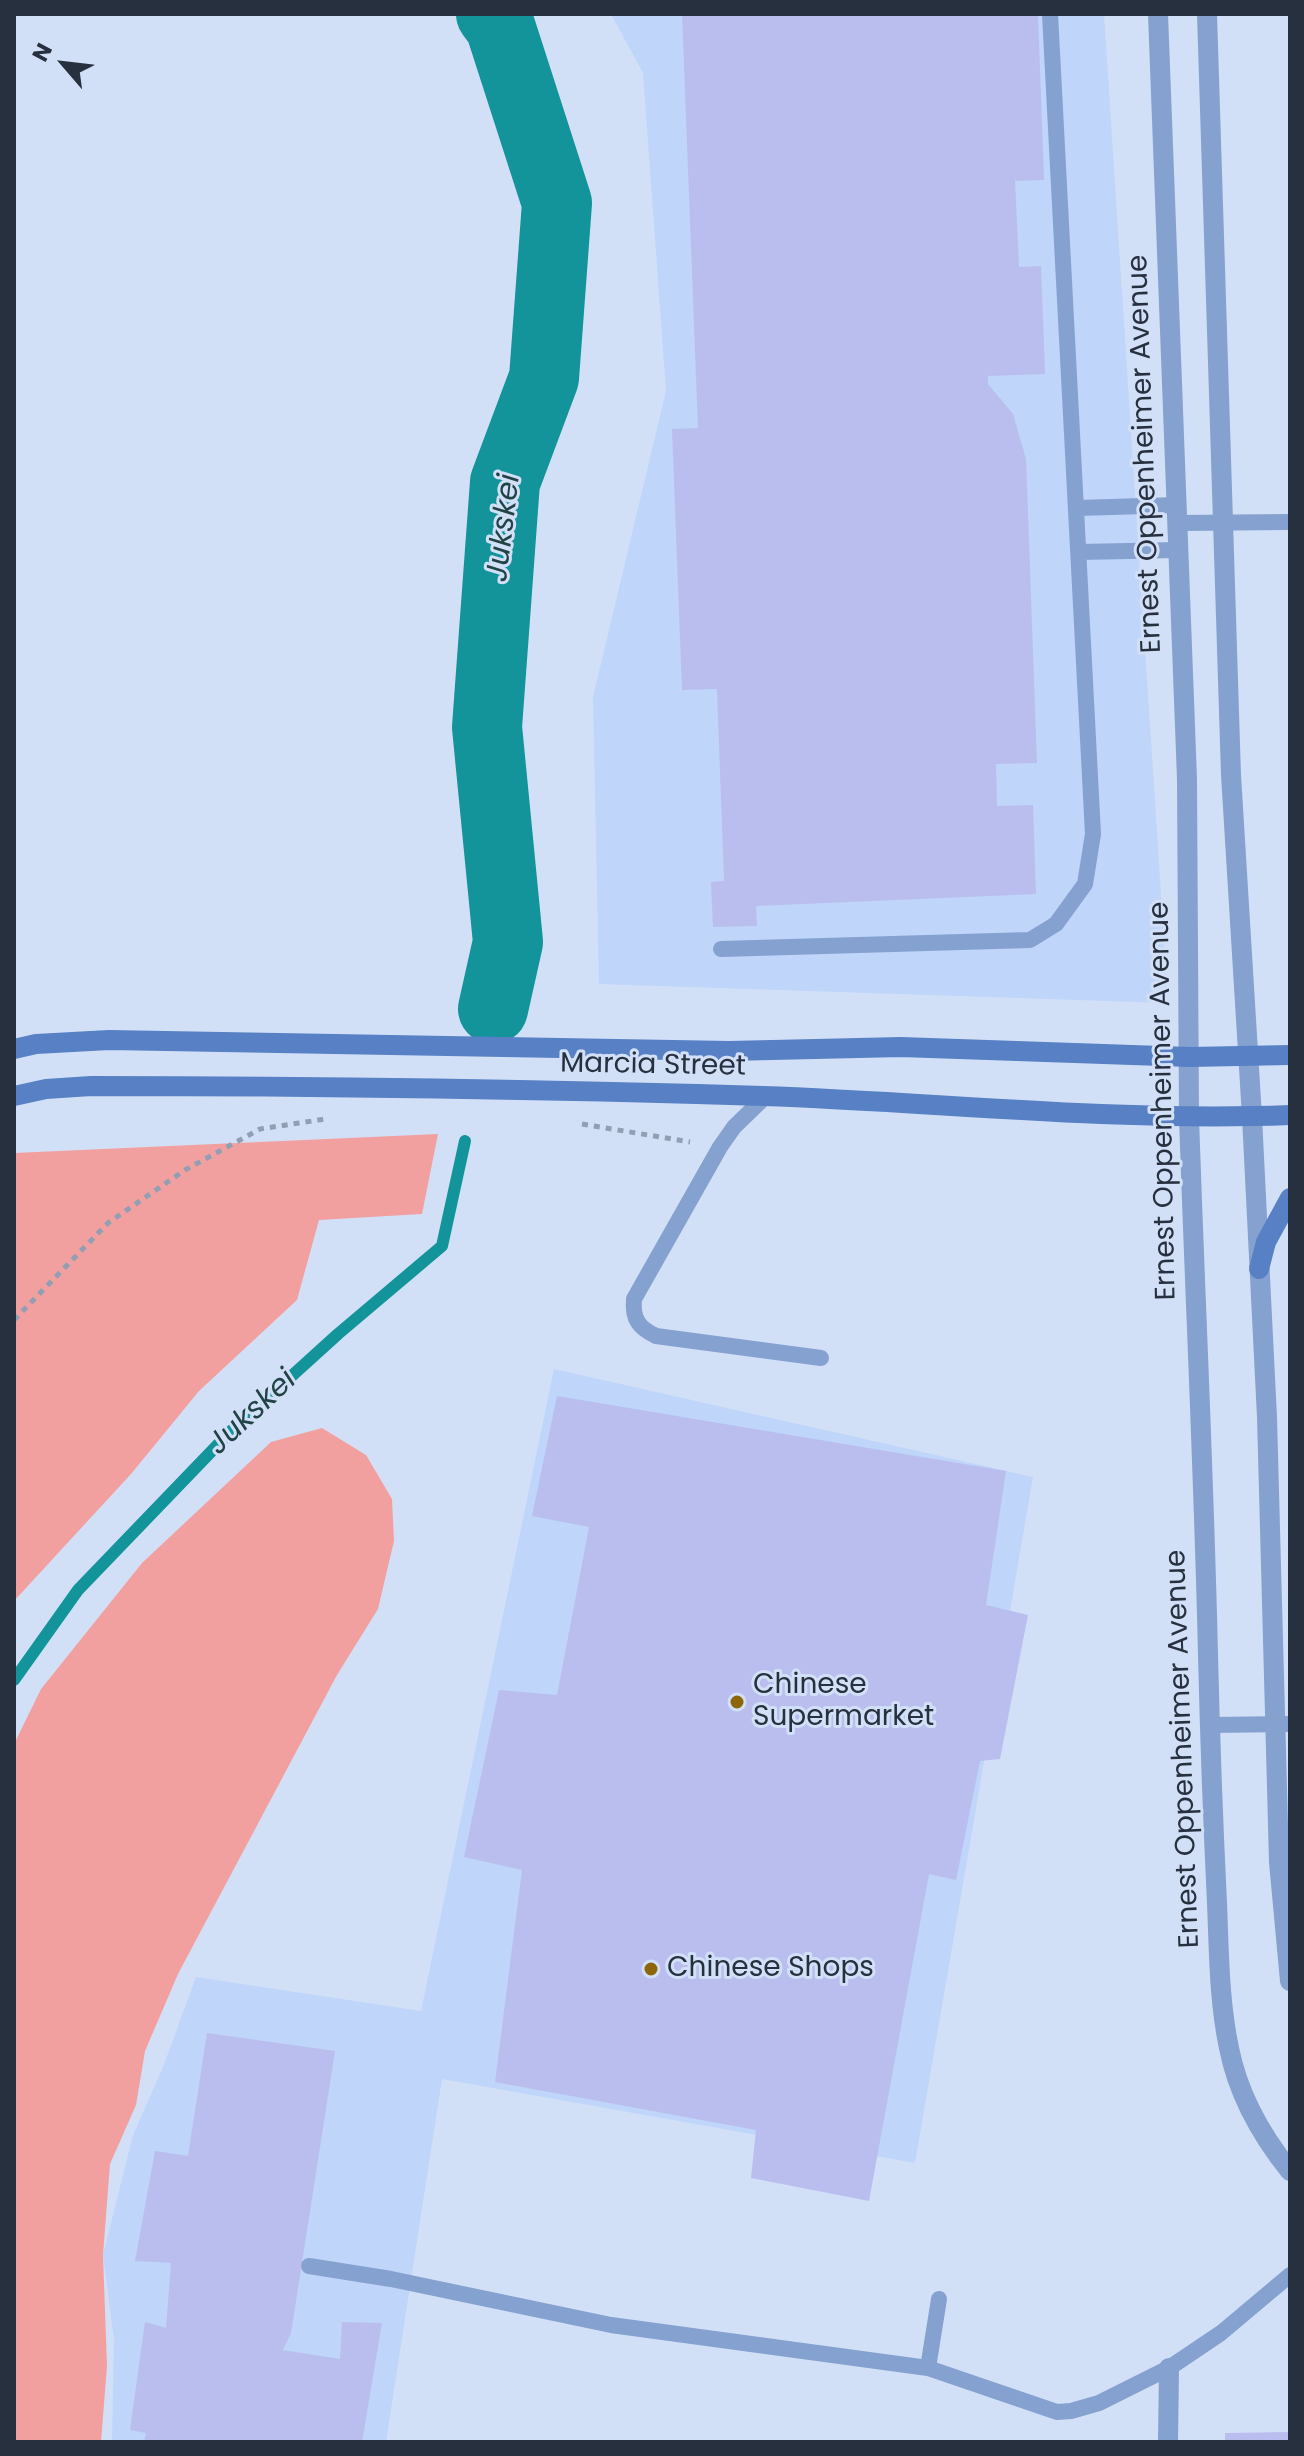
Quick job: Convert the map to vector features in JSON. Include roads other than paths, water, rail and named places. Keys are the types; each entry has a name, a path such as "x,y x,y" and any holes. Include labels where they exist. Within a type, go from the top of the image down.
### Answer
{"main road":[{"name":"Marcia Street","path":"14,1049 36,1044 109,1040 729,1051 901,1047 1190,1057 1290,1055"},
{"name":"Marcia Street","path":"14,1096 46,1089 91,1086 374,1088 766,1096 1189,1117 1290,1115"},
{"path":"1259,1269 1266,1242 1290,1198"}],"street":[{"name":"Ernest Oppenheimer Avenue","path":"1158,14 1187,779 1189,1117 1220,1972 1229,2050 1239,2085 1260,2129 1290,2171"},
{"path":"1207,14 1231,775 1249,1054 1282,1724 1290,1981"},
{"path":"1168,2442 1169,2368"}],"lane":[{"path":"721,949 1030,940 1056,924 1085,884 1093,834 1050,14"},
{"path":"1078,508 1178,514 1225,523 1290,522"},
{"path":"1080,552 1178,550"},
{"path":"766,1096 734,1127 720,1147 634,1299 635,1317 644,1330 656,1336 821,1358"},
{"path":"1210,1725 1282,1724"},
{"path":"309,2266 391,2279 611,2325 928,2368 1057,2412 1099,2403 1169,2368 1221,2333 1290,2275"},
{"path":"928,2368 939,2299"}],"waterway":[{"name":"Jukskei","path":"491,14 500,26 557,203 544,378 505,482 487,727 508,942 493,1009"},
{"name":"Jukskei","path":"14,1680 78,1590 231,1431 442,1246 465,1141"}],"place":[{"name":"Chinese Supermarket","path":"737,1702"},
{"name":"Chinese Shops","path":"651,1969"}]}
